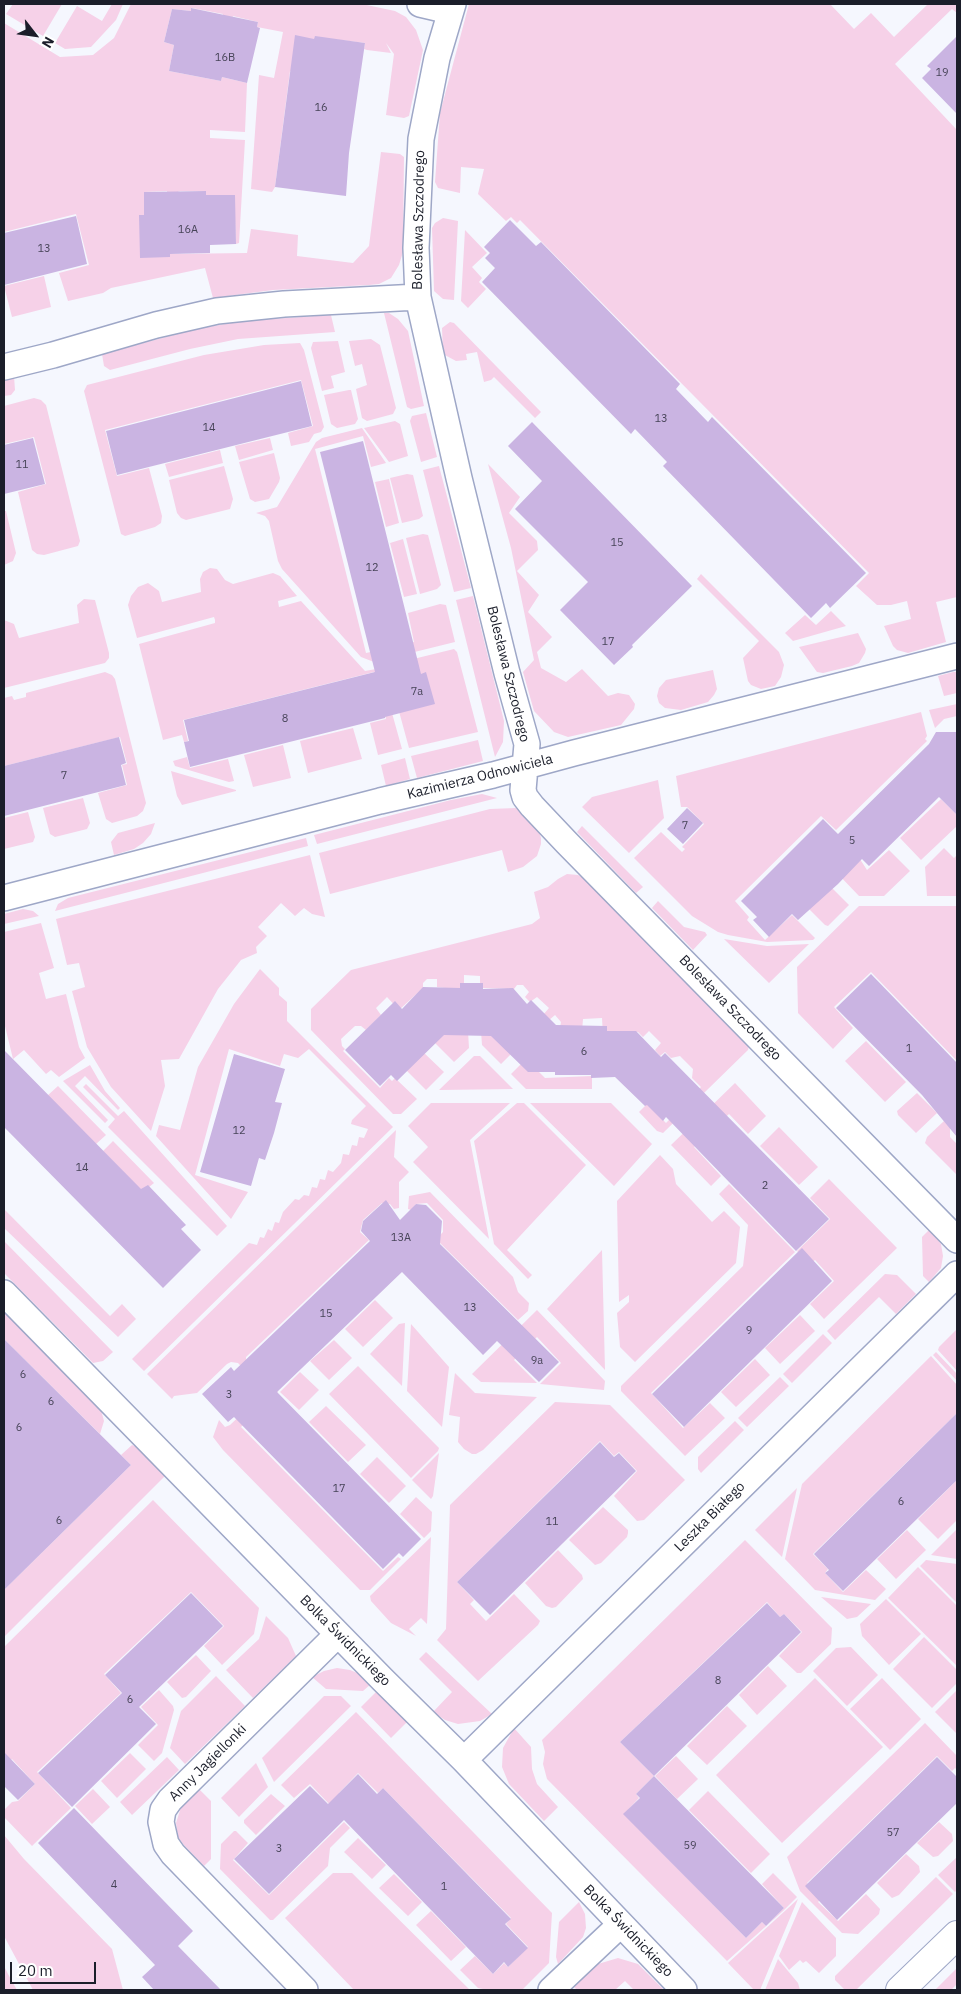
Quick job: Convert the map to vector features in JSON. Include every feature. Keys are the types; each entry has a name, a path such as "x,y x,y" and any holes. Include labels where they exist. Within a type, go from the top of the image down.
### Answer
{"street":[{"path":"420,4 451,7"},
{"name":"Bolesława Szczodrego","path":"451,7 436,58 421,139 416,248 418,297 486,588 527,744 523,790 525,797 957,1240"},
{"path":"4,367 156,325 217,311 284,304 418,297"},
{"name":"Kazimierza Odnowiciela","path":"4,898 957,656"},
{"name":"Leszka Białego","path":"464,1760 957,1274"},
{"name":"Bolka Świdnickiego","path":"4,1293 464,1760 684,1990"},
{"name":"Anny Jagiellonki","path":"304,1990 173,1854 166,1844 161,1822 163,1810 170,1800 338,1634"},
{"path":"551,1990 621,1924"},
{"path":"900,1990 957,1934"}],"shaded area":[{"path":"13,4 62,4 43,36 6,14"},
{"path":"112,4 123,4 116,20 91,47 65,49 55,43 77,6 102,21"},
{"path":"131,4 362,4 395,11 406,17 416,30 423,50 409,116 404,118 386,115 394,54 386,43 391,53 364,49 365,43 315,37 309,74 290,71 275,187 272,192 251,189 259,75 274,78 283,32 257,27 258,22 233,16 232,20 222,18 223,14 192,8 191,11 172,9 164,42 174,45 169,71 221,81 222,77 247,83 245,132 210,130 210,138 245,140 239,243 236,244 234,195 206,195 206,191 180,191 167,197 167,191 144,192 144,215 170,254 247,253 251,229 298,235 297,256 353,263 369,246 381,152 400,154 404,157 403,252 399,265 391,278 379,284 273,290 213,298 205,268 111,288 103,293 68,301 59,273 89,265 76,214 4,232 4,23 60,57 93,55 114,38"},
{"path":"469,4 830,4 854,29 871,13 894,37 928,4 957,4 957,13 952,9 895,64 957,130 957,597 936,602 946,642 908,653 897,650 893,646 884,626 911,619 907,601 891,605 877,605 856,586 869,573 520,220 517,223 511,217 506,221 478,194 484,169 461,167 460,193 438,188 435,182 440,113"},
{"path":"443,218 458,221 454,300 443,299 434,291 432,228 435,223"},
{"path":"465,230 487,253 472,267 482,278 479,282 486,289 468,308 461,301"},
{"path":"44,276 51,307 12,317 4,286"},
{"path":"384,313 389,313 398,319 408,331 424,406 411,409 407,407"},
{"path":"331,315 335,332 238,339 190,349 110,370 104,366 102,354 196,329 242,321"},
{"path":"450,322 454,323 541,412 535,418 494,377 484,382 477,352 466,354 467,360 456,361 443,354 442,328"},
{"path":"371,339 380,345 396,408 393,414 367,421 362,418 356,389 367,385 362,364 355,366 349,341"},
{"path":"338,341 345,372 331,376 334,388 322,391 311,348 313,342"},
{"path":"300,343 304,350 324,427 321,432 314,434 309,442 291,446 288,433 313,426 301,380 105,430 117,476 149,468 162,516 161,523 155,527 125,536 121,534 84,391 87,385 204,355 264,345"},
{"path":"14,376 15,390 11,395 4,396 4,379"},
{"path":"351,390 358,419 355,424 337,428 331,424 324,395"},
{"path":"34,398 41,400 46,405 80,541 78,546 44,555 37,554 32,550 18,492 46,484 34,437 4,444 4,406"},
{"path":"426,413 437,457 421,462 410,421 412,416"},
{"path":"395,421 400,424 408,456 389,462 364,428"},
{"path":"362,428 386,463 371,467 363,436 315,449 366,653 414,642 408,613 440,604 446,605 455,642 374,662 361,657 282,569 278,561 269,521 265,516 256,513 277,507 316,442 322,438"},
{"path":"270,438 273,450 239,460 235,446"},
{"path":"220,450 223,463 169,477 165,464"},
{"path":"274,453 280,478 279,482 269,499 255,502 250,499 239,462"},
{"path":"488,464 520,497 509,513 537,541 538,550 517,571 539,595 528,612 552,637 537,652 541,668 566,682 582,669 608,696 618,693 629,695 635,704 634,709 621,725 568,737 554,732 534,711 523,672 534,660 511,548"},
{"path":"224,466 233,499 230,509 186,520 181,518 177,513 169,480"},
{"path":"439,466 471,588 454,592 423,470"},
{"path":"407,474 413,475 423,516 419,519 402,523 390,478"},
{"path":"389,479 399,523 386,527 375,482"},
{"path":"4,511 6,511 16,553 13,561 4,565"},
{"path":"423,534 428,535 441,585 437,589 420,594 406,538"},
{"path":"403,539 417,594 404,597 390,543"},
{"path":"210,568 217,569 225,580 233,584 273,573 280,576 297,596 278,601 279,607 301,601 365,671 376,669 382,677 402,749 378,755 370,723 386,719 374,672 183,720 188,741 184,742 182,735 163,740 139,644 215,623 215,620 214,617 137,638 128,605 131,596 138,587 148,583 159,591 162,602 201,592 200,579 203,572"},
{"path":"701,574 779,652 784,665 781,677 775,686 761,689 751,685 748,681 743,658 759,641 697,579"},
{"path":"473,596 504,721 503,742 495,757 456,600"},
{"path":"84,599 95,600 109,653 109,658 105,663 4,688 4,620 14,624 19,638 79,623 77,605"},
{"path":"831,611 846,626 793,641 785,633 805,615 816,625"},
{"path":"858,633 866,649 859,663 823,673 817,672 799,647"},
{"path":"454,649 457,652 478,732 409,748 388,671 393,664"},
{"path":"713,670 717,689 708,702 681,710 665,708 659,703 657,696 659,688 666,680"},
{"path":"105,672 112,675 115,679 146,803 143,811 137,816 112,823 106,819 98,793 127,785 122,765 127,764 120,737 4,766 4,698 12,696 14,700 26,697 26,693"},
{"path":"957,672 957,693 944,696 938,676"},
{"path":"957,704 957,716 944,719 935,728 929,710"},
{"path":"921,712 927,736 925,739 927,741 836,830 821,816 735,901 749,917 747,920 765,940 792,915 815,938 813,940 767,942 718,932 692,916 634,858 661,832 682,852 685,849 682,847 704,824 687,807 681,807 676,776"},
{"path":"353,728 362,759 308,773 300,741"},
{"path":"478,740 483,761 417,778 411,756"},
{"path":"283,745 291,778 253,787 244,755"},
{"path":"187,757 190,768 228,759 234,781 229,782 175,766 173,761"},
{"path":"405,758 410,779 386,786 381,765"},
{"path":"171,771 236,791 182,805 177,796"},
{"path":"658,780 664,818 629,853 582,807 592,797"},
{"path":"482,794 497,798 317,844 314,835 451,800"},
{"path":"83,798 90,823 87,829 55,837 50,834 43,808"},
{"path":"941,799 957,815 957,826 921,860 900,838"},
{"path":"516,808 539,831 541,838 537,856 523,867 508,872 502,850 330,894 319,853 490,809"},
{"path":"28,812 35,837 33,842 4,849 4,818"},
{"path":"155,823 151,834 143,843 134,849 114,855 111,842 118,833"},
{"path":"582,826 643,887 636,893 577,832"},
{"path":"306,838 308,846 55,911 58,904 68,898"},
{"path":"944,848 954,858 957,855 957,896 927,896 925,867"},
{"path":"889,850 910,871 884,896 859,896 836,872 856,853 867,870"},
{"path":"310,855 325,917 312,914 304,908 295,916 281,903 258,927 267,936 256,947 257,953 241,960 218,989 179,1059 161,1060 165,1086 151,1131 111,1087 87,1047 72,991 85,987 79,963 67,965 56,919"},
{"path":"567,874 578,875 586,879 749,1046 748,1050 663,1133 657,1131 639,1112 647,1104 666,1123 701,1087 692,1078 693,1069 680,1056 671,1058 665,1052 660,1056 655,1050 661,1043 649,1031 643,1037 638,1032 622,1032 603,1036 602,1018 583,1019 582,1031 560,1028 561,1022 555,1015 548,1021 543,1015 549,1008 537,997 530,1002 525,997 529,992 523,985 517,985 514,989 483,988 480,984 480,976 464,975 464,987 461,990 437,987 437,979 427,979 423,983 423,988 399,1010 387,997 376,1008 381,1015 366,1030 361,1026 355,1026 341,1039 342,1046 345,1049 343,1051 380,1088 389,1078 392,1081 395,1078 417,1099 401,1114 393,1114 311,1030 311,1009 351,970 532,924 540,918 534,892 548,887"},
{"path":"825,881 849,905 828,926 803,903"},
{"path":"658,901 684,927 705,932 707,935 693,950 652,908"},
{"path":"859,906 957,906 957,1061 871,972 834,1007 853,1028 833,1049 798,1013 797,967"},
{"path":"23,909 33,911 39,916 4,924 4,914"},
{"path":"41,923 54,968 39,973 46,999 66,994 79,1047 85,1058 59,1077 51,1070 46,1074 24,1050 13,1059 4,1022 4,932"},
{"path":"724,939 767,946 809,944 769,983"},
{"path":"260,969 279,988 279,995 287,1002 287,1021 393,1127 144,1371 132,1359 249,1243 257,1245 260,1237 264,1238 268,1229 272,1231 275,1222 279,1223 283,1212 295,1199 299,1200 304,1195 309,1196 312,1187 317,1188 320,1179 325,1180 328,1170 333,1172 341,1163 343,1154 349,1155 352,1145 357,1146 359,1137 364,1138 368,1129 351,1124 352,1120 366,1106 309,1049 298,1058 284,1054 280,1066 229,1049 195,1175 248,1192 231,1219 156,1136 159,1125 180,1130 198,1067 234,1004"},
{"path":"444,1030 468,1031 469,1048 454,1062 433,1041"},
{"path":"481,1031 500,1032 516,1049 501,1064 482,1045"},
{"path":"866,1041 906,1082 885,1102 845,1061"},
{"path":"422,1051 444,1072 426,1090 405,1069"},
{"path":"474,1056 480,1056 513,1089 439,1090"},
{"path":"526,1059 545,1078 592,1076 592,1089 526,1089 511,1074"},
{"path":"90,1065 105,1091 120,1108 118,1110 85,1076 75,1086 108,1120 105,1123 63,1081"},
{"path":"735,1083 766,1116 748,1134 729,1114 694,1147 721,1176 711,1186 671,1145"},
{"path":"86,1084 118,1116 124,1111 227,1226 217,1236 108,1127 115,1119 83,1087"},
{"path":"58,1086 106,1135 96,1144 47,1096"},
{"path":"917,1093 937,1113 916,1133 898,1115 897,1111"},
{"path":"431,1103 510,1103 470,1140 489,1239 413,1162 428,1147 408,1126"},
{"path":"517,1103 524,1103 586,1165 507,1250 532,1275 528,1279 494,1244 474,1141"},
{"path":"530,1103 611,1103 652,1144 614,1186"},
{"path":"944,1121 950,1127 950,1137 957,1144 957,1175 925,1143 927,1137"},
{"path":"779,1127 818,1167 799,1185 760,1146"},
{"path":"396,1130 394,1157 409,1172 399,1182 399,1208 394,1209 390,1204 382,1203 363,1220 360,1232 369,1240 246,1357 246,1360 278,1392 241,1427 383,1571 398,1557 401,1559 370,1590 360,1590 223,1450 213,1437 219,1420 225,1427 230,1425 265,1392 238,1363 231,1362 227,1364 197,1393 174,1396 172,1399 147,1374"},
{"path":"113,1141 154,1183 143,1192 103,1151"},
{"path":"660,1155 673,1169 676,1184 712,1222 724,1211 740,1227 736,1263 635,1362 620,1347 617,1313 629,1302 629,1295 619,1302 617,1201"},
{"path":"829,1179 897,1248 824,1319 810,1304 834,1281 815,1260 810,1264 797,1251 830,1219 810,1198"},
{"path":"729,1184 795,1252 651,1393 683,1428 710,1403 725,1418 685,1456 621,1391 621,1386 743,1266 748,1225 719,1194"},
{"path":"430,1192 513,1277 518,1292 529,1303 528,1311 518,1320 436,1239 443,1232 443,1220 427,1203 416,1204 411,1210 408,1209 409,1196"},
{"path":"4,1209 110,1316 122,1304 136,1319 118,1337 4,1228"},
{"path":"930,1229 941,1244 943,1256 941,1268 929,1282 923,1276 922,1237"},
{"path":"4,1241 113,1352 103,1361 93,1363 4,1273"},
{"path":"602,1250 605,1370 547,1309"},
{"path":"885,1274 897,1275 916,1294 896,1314 879,1297 835,1340 827,1331"},
{"path":"375,1300 393,1318 363,1347 345,1329"},
{"path":"537,1310 605,1381 604,1390 540,1384 561,1363 537,1337 514,1360 537,1383 481,1382 472,1374"},
{"path":"4,1311 101,1410 104,1421 100,1434 4,1339"},
{"path":"800,1315 815,1331 780,1364 765,1348"},
{"path":"405,1323 402,1386 370,1354 399,1324"},
{"path":"411,1324 449,1367 442,1427 407,1391"},
{"path":"957,1329 957,1371 938,1350"},
{"path":"823,1334 832,1343 792,1383 783,1374"},
{"path":"334,1340 352,1358 329,1380 310,1361"},
{"path":"936,1352 957,1374 957,1381 933,1355"},
{"path":"931,1356 957,1385 957,1413 813,1554 828,1569 825,1573 843,1592 866,1570 886,1589 875,1600 815,1590 785,1559 802,1484"},
{"path":"755,1359 770,1375 736,1407 721,1392"},
{"path":"358,1366 439,1448 411,1478 329,1394"},
{"path":"300,1372 319,1390 299,1410 280,1392"},
{"path":"455,1373 475,1393 537,1397 483,1450 472,1454 458,1442 460,1417 449,1415"},
{"path":"780,1377 789,1386 747,1427 738,1418"},
{"path":"555,1402 610,1405 685,1480 644,1520 637,1521 614,1496 637,1471 619,1452 614,1456 600,1441 457,1582 474,1600 470,1604 486,1621 514,1594 540,1621 478,1681 437,1640 446,1629 450,1505"},
{"path":"326,1406 366,1445 348,1462 309,1422"},
{"path":"735,1421 744,1430 701,1473 698,1469 698,1457"},
{"path":"132,1445 139,1448 166,1475 4,1637 4,1590 131,1465 121,1455"},
{"path":"439,1453 433,1496 431,1499 412,1480"},
{"path":"377,1457 406,1486 389,1503 360,1474"},
{"path":"957,1480 957,1520 938,1539 918,1519"},
{"path":"797,1488 782,1557 755,1530"},
{"path":"416,1497 432,1512 431,1531 424,1538 400,1514"},
{"path":"153,1500 259,1608 254,1634 222,1665 204,1646 224,1626 191,1592 104,1674 121,1693 37,1772 71,1808 32,1846 4,1817 4,1810 12,1802 18,1801 35,1784 12,1759 4,1766 4,1647"},
{"path":"603,1507 628,1530 628,1533 627,1537 601,1563 595,1565 569,1540"},
{"path":"957,1529 957,1559 931,1555"},
{"path":"907,1530 926,1550 896,1579 877,1559"},
{"path":"431,1537 427,1624 421,1618 409,1629 416,1636 391,1623 371,1601 370,1596"},
{"path":"745,1540 832,1628 831,1644 801,1673 797,1673 779,1656 802,1632 784,1614 780,1617 767,1602 620,1742 654,1776 636,1794 639,1798 624,1814 746,1938 762,1922 766,1926 784,1908 762,1884 773,1873 797,1897 783,1911 727,1961 547,1779 543,1764 545,1752 542,1740"},
{"path":"558,1550 582,1575 583,1579 556,1607 552,1608 546,1606 525,1583"},
{"path":"926,1560 957,1564 957,1603 920,1566"},
{"path":"918,1567 957,1606 957,1666 888,1598"},
{"path":"821,1597 871,1604 857,1617 847,1619"},
{"path":"886,1599 921,1634 889,1665 862,1636 860,1624"},
{"path":"266,1616 288,1638 296,1656 253,1698 226,1670 259,1639"},
{"path":"924,1637 957,1670 957,1683 932,1708 893,1669"},
{"path":"851,1647 878,1675 847,1706 813,1671 836,1648"},
{"path":"426,1652 492,1714 480,1721 458,1724 445,1720 433,1712 452,1692 419,1659"},
{"path":"196,1655 211,1671 186,1697 182,1698 167,1682"},
{"path":"768,1666 787,1686 757,1715 739,1695"},
{"path":"337,1668 350,1670 362,1675 371,1684 363,1691 326,1689 312,1677 324,1671"},
{"path":"216,1676 245,1706 185,1764 170,1748 181,1711"},
{"path":"815,1678 883,1747 782,1843 716,1775"},
{"path":"882,1678 921,1719 890,1750 850,1709"},
{"path":"159,1690 173,1706 174,1710 162,1753 154,1761 138,1745 158,1725 141,1707"},
{"path":"957,1690 957,1734 935,1712"},
{"path":"377,1691 407,1722 391,1738 361,1707"},
{"path":"324,1696 341,1696 351,1706 274,1782 262,1758"},
{"path":"727,1706 747,1726 707,1765 687,1746"},
{"path":"356,1712 552,1913 549,1963 522,1990 488,1990 478,1988 460,1970 475,1956 493,1974 504,1963 508,1967 528,1947 506,1924 511,1918 383,1788 378,1793 358,1773 339,1793 342,1797 331,1806 310,1784 294,1798 281,1785"},
{"path":"925,1723 957,1756 957,1770 955,1768 952,1771 937,1756 807,1883 822,1898 818,1902 838,1921 866,1894 880,1909 879,1914 858,1934 842,1933 800,1891 787,1857"},
{"path":"514,1728 531,1747 532,1769 537,1784 558,1807 544,1821 509,1784 502,1767 503,1748"},
{"path":"130,1753 146,1769 117,1798 101,1781"},
{"path":"676,1756 698,1779 677,1799 655,1776"},
{"path":"167,1757 179,1770 132,1815 120,1802"},
{"path":"256,1763 268,1787 239,1817 221,1798"},
{"path":"198,1788 211,1801 211,1859 204,1866 178,1837 176,1823 182,1804"},
{"path":"93,1789 110,1807 92,1824 75,1806"},
{"path":"708,1791 770,1854 751,1873 689,1810"},
{"path":"271,1794 285,1806 256,1835 244,1823 244,1820"},
{"path":"344,1822 350,1828 330,1848 328,1866 273,1920 270,1920 220,1869 221,1844 236,1831 248,1843 233,1860 269,1895"},
{"path":"939,1822 952,1834 953,1841 938,1856 933,1857 917,1843"},
{"path":"4,1835 24,1859 112,1949 123,1990 33,1990 4,1936"},
{"path":"358,1838 386,1865 372,1879 344,1852"},
{"path":"906,1854 919,1866 920,1872 899,1895 892,1898 877,1883"},
{"path":"957,1857 957,1890 955,1892 938,1875"},
{"path":"333,1873 352,1873 470,1990 354,1990 285,1918"},
{"path":"394,1874 422,1902 408,1916 379,1888"},
{"path":"936,1877 953,1894 856,1990 845,1990 835,1980 835,1976"},
{"path":"798,1899 760,1990 754,1990 728,1963"},
{"path":"579,1902 585,1914 586,1928 583,1937 558,1964 556,1957 559,1922"},
{"path":"802,1902 836,1938 836,1956 819,1973 806,1961 803,1963 800,1960 789,1970 779,1956"},
{"path":"431,1911 466,1947 451,1961 416,1925"},
{"path":"618,1958 638,1964 664,1990 634,1990 625,1981 615,1990 577,1990 573,1986 598,1964"},
{"path":"778,1959 798,1983 800,1990 765,1990"},
{"path":"4,1966 8,1974 17,1990 4,1990"},
{"path":"957,1968 957,1984 951,1990 935,1990"}],"building":[{"path":"191,8 258,22 257,27 260,28 247,83 222,77 221,81 169,71 174,45 164,42 172,9 191,11"},
{"path":"295,35 314,39 315,36 365,43 349,153 346,196 275,187"},
{"path":"957,36 957,114 922,78 931,69 927,66"},
{"path":"206,191 206,195 235,195 236,244 210,245 210,253 170,254 170,257 140,258 139,215 144,215 144,192"},
{"path":"76,216 87,264 4,285 4,233"},
{"path":"510,220 536,246 541,242 680,384 676,389 708,422 712,417 866,573 830,608 826,603 811,618 663,466 667,462 635,429 631,434 482,282 495,268 485,258 490,253 484,247"},
{"path":"301,381 312,426 117,475 106,431"},
{"path":"532,422 692,586 614,665 560,610 588,582 515,509 542,481 508,446"},
{"path":"33,438 45,484 4,494 4,445"},
{"path":"363,441 421,674 426,672 435,704 190,767 184,742 189,741 184,720 375,672 320,452"},
{"path":"936,732 957,732 957,815 939,797 869,866 862,859 838,884 798,920 792,914 769,937 753,920 757,917 741,901 823,819 838,834 929,744"},
{"path":"119,737 126,763 121,765 126,785 4,816 4,766"},
{"path":"687,808 703,823 683,844 667,829"},
{"path":"871,974 957,1063 957,1137 922,1095 836,1008"},
{"path":"460,983 483,983 483,989 513,988 527,1004 531,1000 556,1025 607,1026 607,1031 636,1031 661,1057 665,1053 829,1219 796,1251 666,1117 663,1121 615,1077 591,1078 591,1075 555,1075 555,1072 528,1072 491,1036 444,1035 397,1081 391,1075 380,1086 345,1050 395,1001 402,1009 423,987 460,988"},
{"path":"4,1050 141,1189 148,1185 186,1225 181,1229 201,1250 163,1288 4,1127"},
{"path":"234,1054 285,1069 275,1102 282,1103 274,1133 265,1160 259,1158 251,1186 200,1172"},
{"path":"386,1200 400,1220 416,1204 426,1205 442,1221 440,1244 559,1362 539,1382 497,1341 483,1355 402,1272 277,1392 421,1539 403,1557 399,1553 383,1569 234,1417 228,1422 202,1394 231,1367 234,1371 370,1241 361,1231 363,1221"},
{"path":"802,1248 832,1281 684,1427 652,1394"},
{"path":"4,1339 131,1465 4,1590"},
{"path":"957,1413 957,1480 843,1591 825,1573 829,1570 814,1554"},
{"path":"600,1442 614,1457 619,1453 636,1471 490,1615 457,1582"},
{"path":"191,1593 223,1626 139,1707 156,1724 72,1807 38,1773 122,1693 105,1675"},
{"path":"767,1603 780,1617 784,1614 801,1632 654,1776 620,1742"},
{"path":"4,1752 35,1784 18,1800 4,1786"},
{"path":"937,1757 957,1777 957,1803 837,1920 805,1886"},
{"path":"358,1774 377,1794 383,1788 511,1919 505,1924 528,1948 508,1967 504,1962 493,1974 344,1820 269,1894 234,1859 310,1786 328,1804"},
{"path":"654,1776 784,1908 766,1926 762,1922 746,1938 623,1814 640,1798 636,1794"},
{"path":"74,1808 193,1931 178,1946 221,1990 154,1990 142,1977 155,1965 38,1843"}]}
